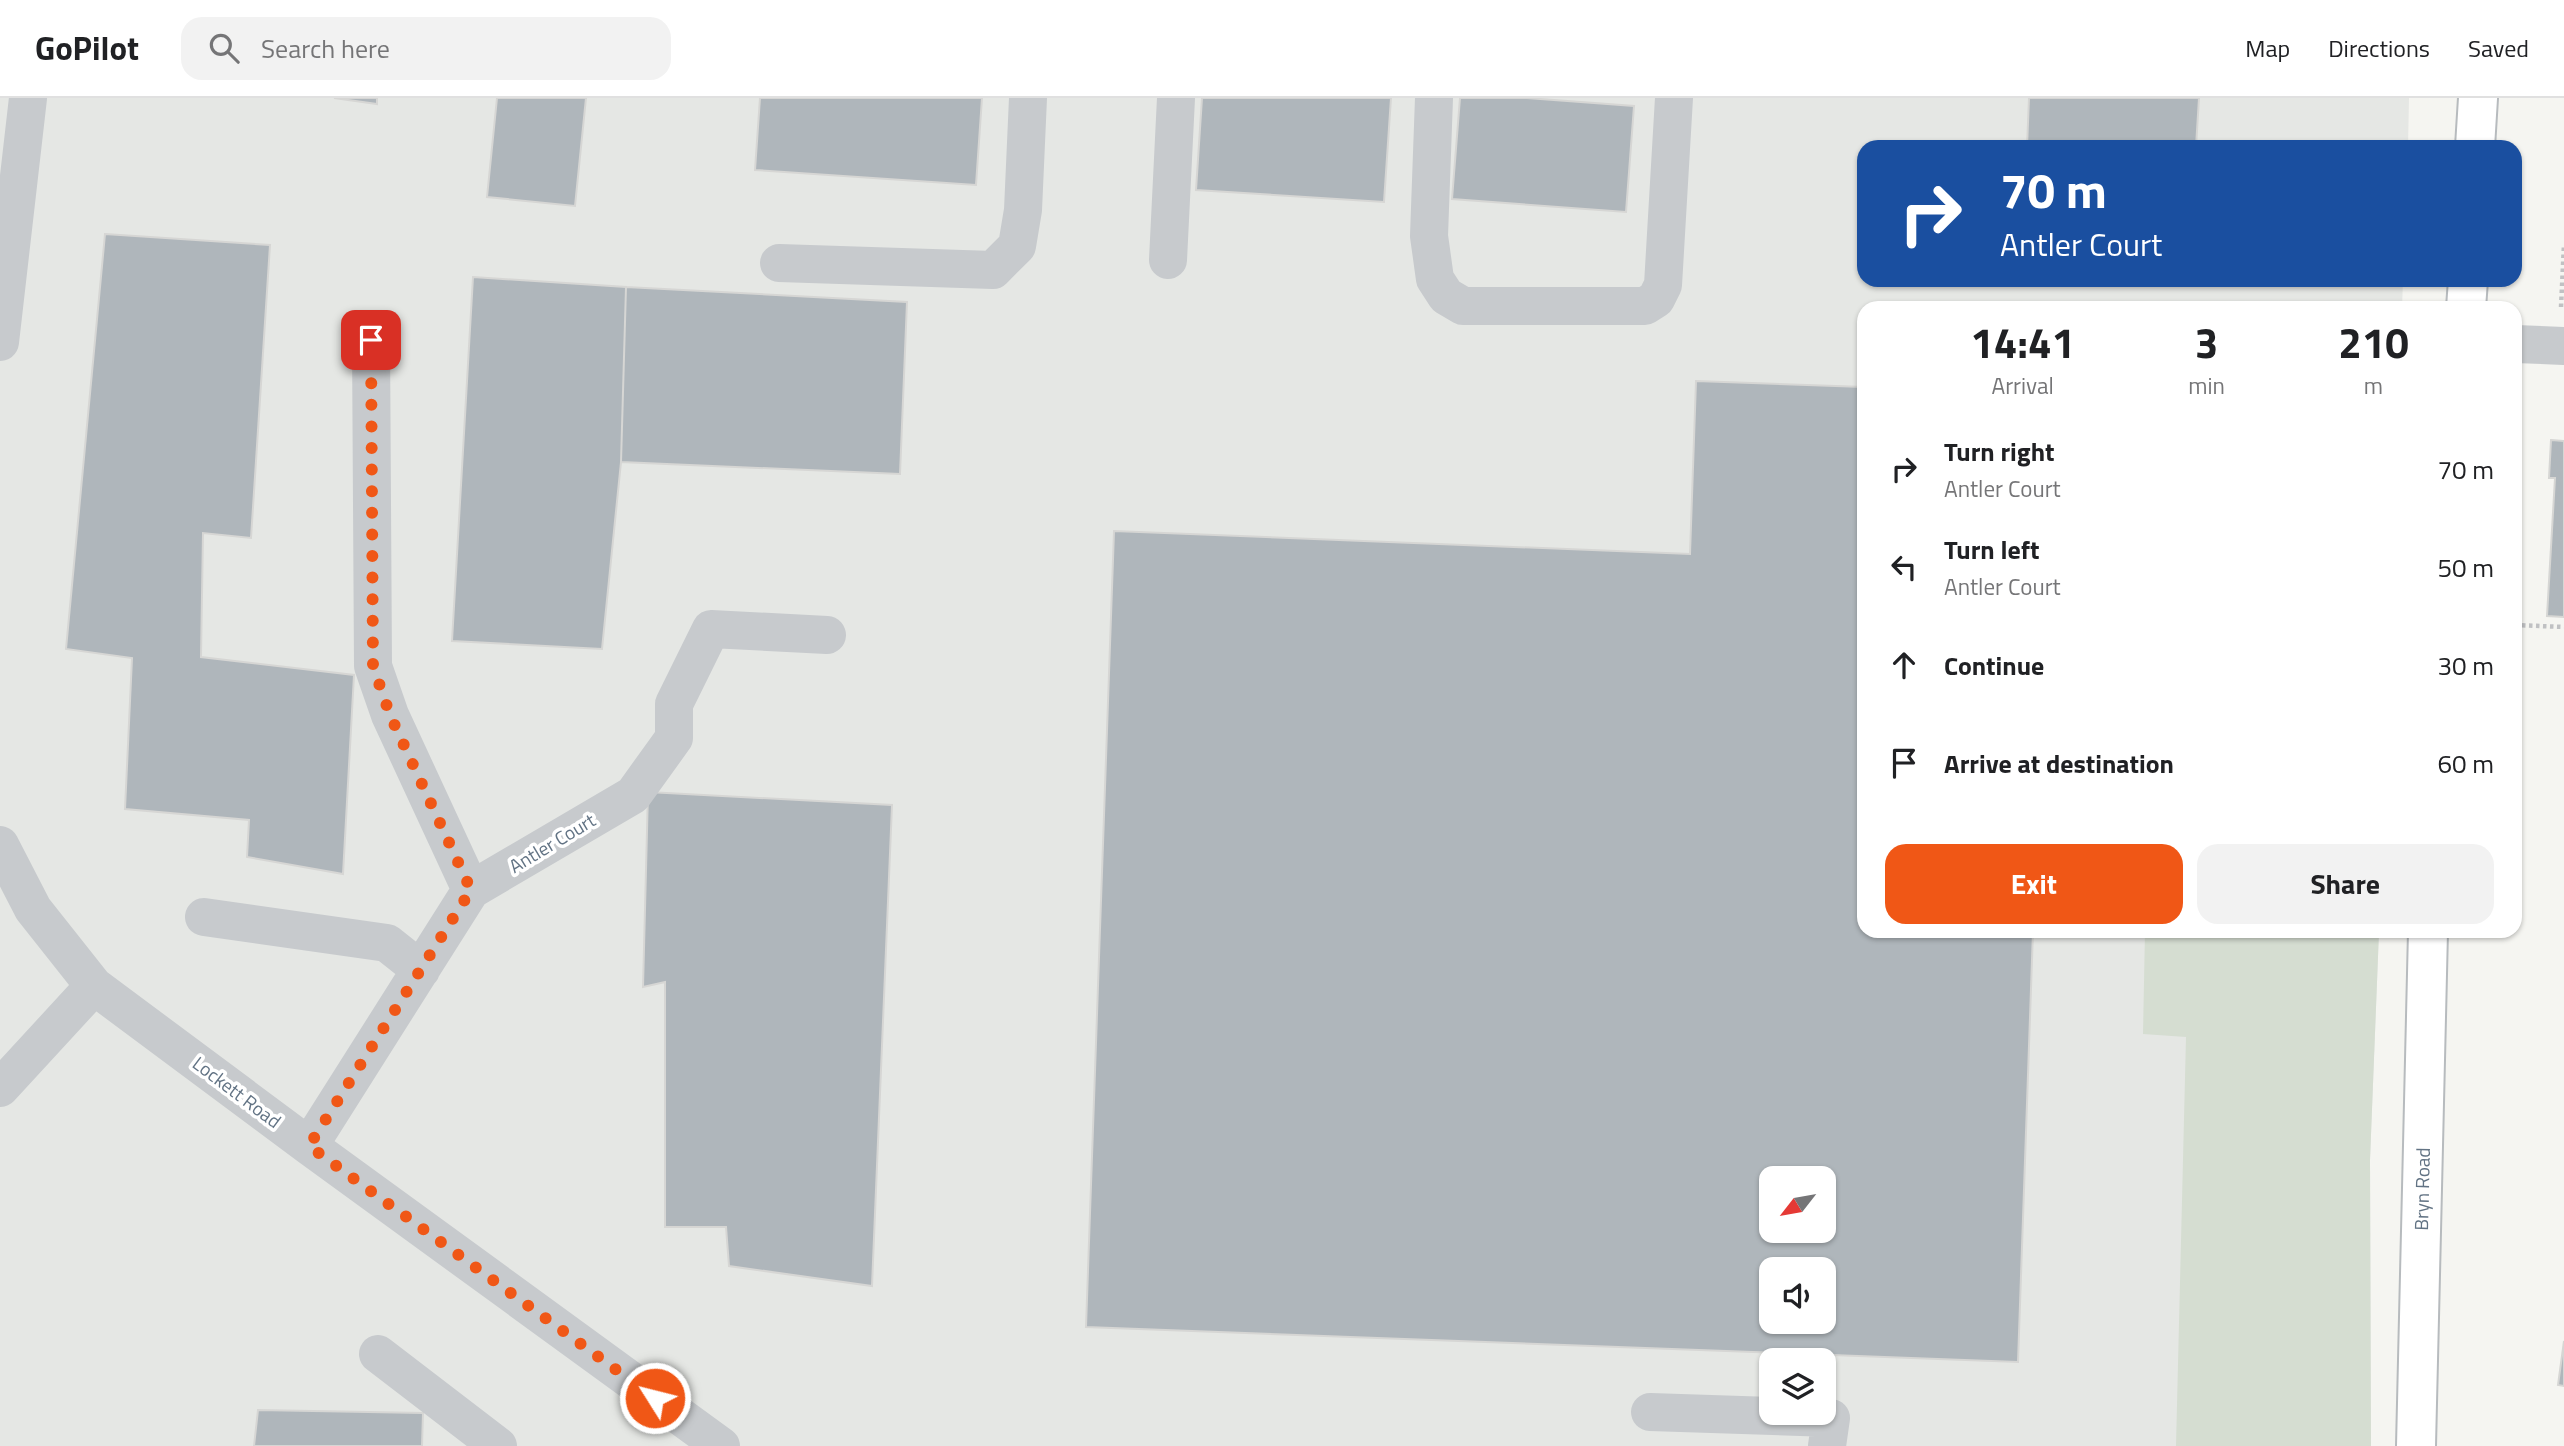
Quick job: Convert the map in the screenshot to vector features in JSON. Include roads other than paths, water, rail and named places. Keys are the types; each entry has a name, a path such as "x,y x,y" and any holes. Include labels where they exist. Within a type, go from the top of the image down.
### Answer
{"main road":[{"path":"2475,140 2478,98"},
{"name":"Bryn Road","path":"2416,1446 2428,938"}],"street":[{"path":"0,342 28,98"},
{"path":"779,264 993,270 1017,246 1023,210 1028,98"},
{"path":"1168,260 1176,98"},
{"path":"1434,98 1429,236 1434,279 1446,296 1463,306 1645,306 1656,299 1663,285 1674,98"},
{"path":"371,340 373,666 390,715 471,890"},
{"path":"2522,344 2561,346"},
{"name":"Antler Court","path":"309,1146 471,890 633,795 674,738 674,704 711,629 827,635"},
{"name":"Lockett Road","path":"0,845 33,909 94,986 702,1440"},
{"path":"204,917 387,943 421,970"},
{"path":"0,1088 94,986"},
{"path":"378,1354 498,1446"},
{"path":"1650,1412 1830,1419 1827,1446"}]}
